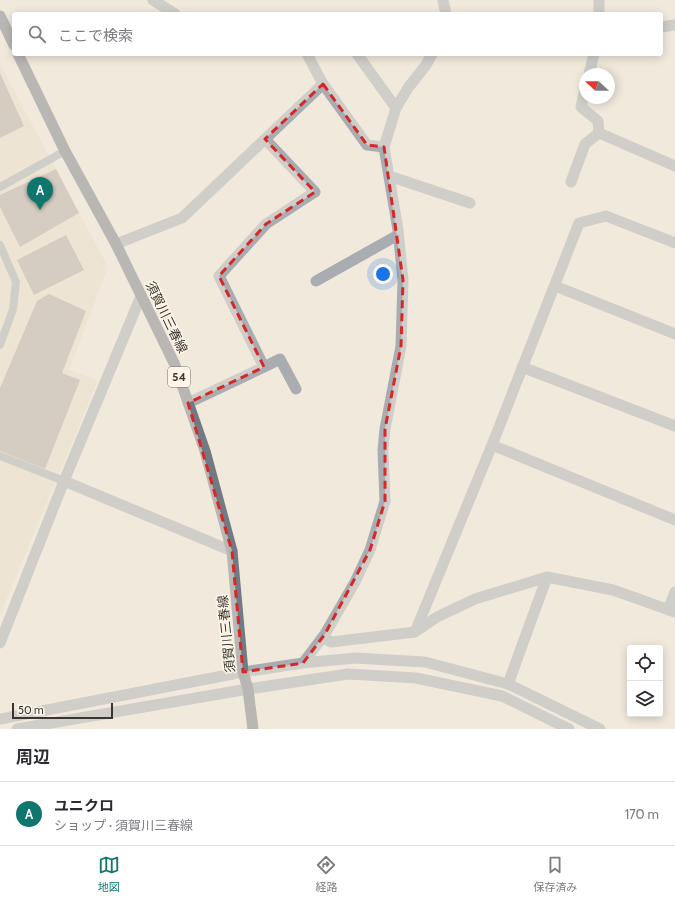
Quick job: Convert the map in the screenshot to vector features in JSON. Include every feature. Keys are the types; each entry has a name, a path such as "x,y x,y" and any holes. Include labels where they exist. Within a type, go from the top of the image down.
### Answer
{"main road":[{"path":"0,16 12,41"},
{"name":"須賀川三春線","path":"19,56 65,150 116,244 175,365 205,451 232,551 243,672 248,689 253,729"}],"street":[{"path":"153,0 172,12"},
{"path":"443,0 446,12"},
{"path":"599,0 599,12"},
{"path":"663,27 675,25"},
{"path":"308,56 323,84 367,144 384,147"},
{"path":"358,56 396,108"},
{"path":"303,662 323,637 355,582 370,550 385,501 383,450 385,429 401,346 403,280 398,235 384,147 396,108 431,56"},
{"path":"590,68 594,56"},
{"path":"116,244 182,218 323,84"},
{"path":"582,104 581,107 598,121 599,133"},
{"path":"599,133 675,166"},
{"path":"571,182 585,144 599,133"},
{"path":"264,367 219,276 266,224 315,192 265,139"},
{"path":"388,176 470,203"},
{"path":"415,632 492,445 579,222 606,216 675,243"},
{"path":"316,280 398,235"},
{"path":"555,286 675,334"},
{"path":"0,643 64,481 141,296"},
{"path":"188,403 280,359 296,389"},
{"path":"522,367 675,426"},
{"path":"492,445 675,520"},
{"path":"64,481 232,551"},
{"path":"323,637 332,642 415,632 437,617 475,599 547,577 613,590 672,611 675,592"},
{"path":"508,684 547,577"},
{"path":"0,719 243,672 303,662 355,658 425,662 508,684 600,729"},
{"path":"17,729 248,689 348,674 416,678 502,696 569,729"}],"lane":[{"path":"0,187 65,150"},
{"path":"0,245 16,282 13,309 0,345"},
{"path":"0,456 64,481"}],"highlighted area":[{"path":"323,84 367,145 384,147 403,280 401,346 385,429 385,501 370,550 325,634 303,663 243,672 232,551 188,403 264,367 219,276 266,224 315,192 265,139"}],"shaded area":[{"path":"0,64 108,267 69,370 98,380 0,615"}],"building":[{"path":"0,73 24,126 0,138"},
{"path":"56,169 79,213 20,247 0,207 0,195"},
{"path":"66,235 84,270 34,295 17,260"},
{"path":"49,294 86,311 62,373 80,380 45,469 0,451 0,388 37,301"}],"place":[{"name":"ユニクロ","path":"40,210"}]}
